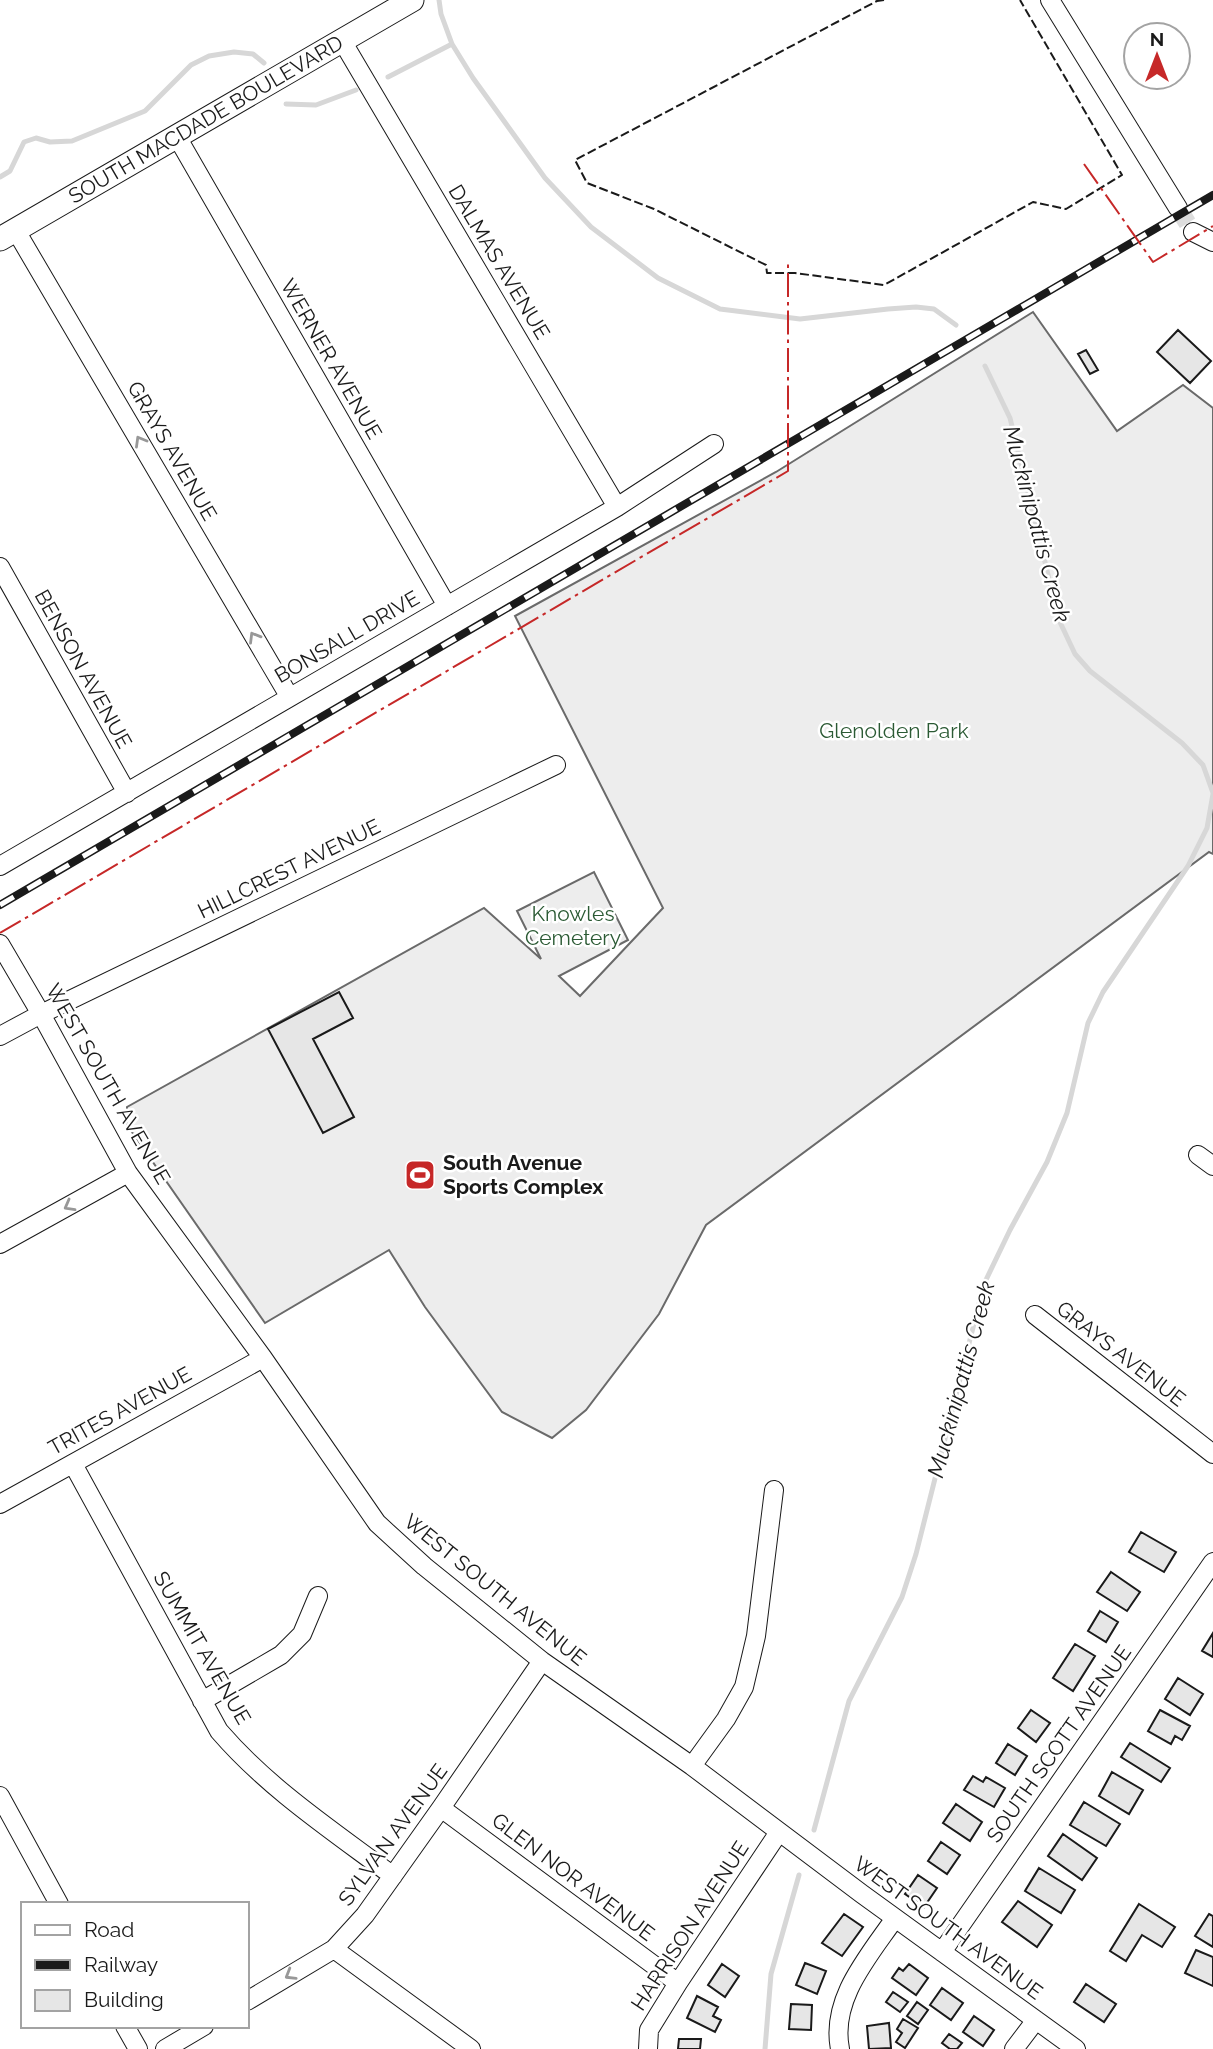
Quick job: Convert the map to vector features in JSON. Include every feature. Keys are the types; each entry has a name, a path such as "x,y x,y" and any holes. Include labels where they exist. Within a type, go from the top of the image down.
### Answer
{"main road":[{"name":"SOUTH MACDADE BOULEVARD","path":"8,234 412,0"}],"street":[{"path":"1050,0 1178,208"},
{"name":"DALMAS AVENUE","path":"341,39 617,507"},
{"name":"WERNER AVENUE","path":"176,135 447,606"},
{"path":"1193,232 1213,242"},
{"name":"GRAYS AVENUE","path":"8,234 289,696"},
{"name":"BONSALL DRIVE","path":"0,866 617,507 714,444"},
{"name":"BENSON AVENUE","path":"0,567 127,793"},
{"name":"HILLCREST AVENUE","path":"0,1036 556,765"},
{"name":"WEST SOUTH AVENUE","path":"0,944 128,1172 263,1358 377,1523 424,1566 542,1661 692,1766 1076,2049"},
{"path":"1198,1155 1213,1166"},
{"path":"0,1244 128,1172"},
{"name":"GRAYS AVENUE","path":"1035,1315 1213,1454"},
{"name":"TRITES AVENUE","path":"0,1504 263,1358"},
{"name":"SUMMIT AVENUE","path":"73,1464 219,1731 241,1757 266,1780 393,1876"},
{"path":"692,1766 726,1719 744,1687 756,1636 774,1490"},
{"name":"SOUTH SCOTT AVENUE","path":"942,1952 1213,1562"},
{"path":"202,1702 281,1655 302,1634 318,1597"},
{"name":"SYLVAN AVENUE","path":"248,2000 334,1949 365,1915 542,1661"},
{"path":"0,1797 57,1902"},
{"name":"GLEN NOR AVENUE","path":"441,1808 678,1983"},
{"name":"HARRISON AVENUE","path":"648,2049 649,2030 779,1832"},
{"path":"839,2049 842,2003 860,1969 895,1918"},
{"path":"334,1949 471,2049"},
{"path":"1014,2049 1036,2020"},
{"path":"126,2028 138,2049"},
{"path":"165,2049 201,2028"}],"shaded area":[{"name":"Glenolden Park","path":"1033,312 1117,431 1183,385 1213,408 1213,854 1209,852 706,1225 659,1314 586,1410 552,1438 502,1412 425,1307 389,1250 265,1323 127,1125 127,1107 484,908 541,959 517,911 594,872 628,940 559,976 580,996 663,908 515,616 776,472"}],"building":[{"path":"1178,330 1211,361 1190,383 1157,352"},
{"path":"1086,350 1098,370 1090,374 1078,354"},
{"path":"339,992 353,1018 313,1039 354,1117 323,1133 268,1029"},
{"path":"1141,1532 1176,1552 1164,1572 1129,1552"},
{"path":"1111,1572 1140,1592 1127,1611 1097,1592"},
{"path":"1100,1611 1118,1622 1106,1642 1088,1631"},
{"path":"1213,1633 1213,1657 1202,1651"},
{"path":"1075,1644 1095,1656 1073,1691 1053,1678"},
{"path":"1178,1678 1203,1694 1190,1715 1165,1699"},
{"path":"1031,1710 1050,1723 1036,1742 1018,1728"},
{"path":"1160,1710 1190,1726 1182,1740 1175,1736 1171,1744 1148,1731"},
{"path":"1130,1743 1170,1768 1161,1782 1121,1757"},
{"path":"1008,1744 1027,1756 1015,1775 996,1763"},
{"path":"1112,1772 1143,1790 1129,1814 1099,1796"},
{"path":"973,1776 983,1782 986,1777 1005,1788 994,1807 964,1790"},
{"path":"1084,1802 1120,1824 1106,1846 1070,1825"},
{"path":"956,1804 982,1822 970,1841 943,1823"},
{"path":"1063,1834 1097,1858 1082,1880 1048,1856"},
{"path":"941,1842 960,1855 947,1874 928,1861"},
{"path":"1039,1868 1075,1890 1061,1913 1025,1891"},
{"path":"918,1875 937,1888 924,1907 905,1894"},
{"path":"1018,1901 1052,1925 1037,1947 1002,1922"},
{"path":"1139,1904 1175,1927 1162,1947 1142,1935 1126,1961 1110,1951"},
{"path":"844,1914 863,1927 842,1956 822,1943"},
{"path":"1209,1914 1213,1916 1213,1947 1195,1936"},
{"path":"1196,1950 1213,1957 1213,1986 1185,1973"},
{"path":"805,1963 826,1971 817,1994 796,1985"},
{"path":"722,1964 739,1976 725,1997 708,1985"},
{"path":"909,1964 928,1978 916,1995 892,1978 899,1968 903,1971"},
{"path":"1086,1984 1116,2004 1104,2022 1074,2002"},
{"path":"942,1988 963,2003 951,2020 930,2005"},
{"path":"893,1992 908,2002 900,2012 886,2002"},
{"path":"697,1996 718,2007 713,2016 721,2020 715,2032 687,2018"},
{"path":"917,2002 928,2010 918,2024 907,2016"},
{"path":"791,2004 812,2005 811,2030 789,2029"},
{"path":"974,2016 994,2030 983,2046 963,2032"},
{"path":"903,2019 918,2028 905,2048 896,2042 902,2033 897,2029"},
{"path":"889,2023 891,2048 869,2049 867,2026"},
{"path":"949,2034 962,2043 957,2049 950,2049 942,2043"},
{"path":"679,2039 701,2039 700,2049 678,2049"}],"waterway":[{"name":"Muckinipattis Creek","path":"439,0 452,44 473,78 545,178 591,227 658,278 720,309 800,319 916,307 934,309 956,325"},
{"path":"388,77 452,44"},
{"path":"0,177 10,171 24,142 36,138 50,142 72,141 145,111 191,65 209,56 234,52 253,54 264,63"},
{"path":"286,104 316,105 356,90"},
{"name":"Muckinipattis Creek","path":"985,366 1010,418 1059,620 1075,654 1090,671 1182,743 1203,765 1213,793"},
{"name":"Muckinipattis Creek","path":"814,1830 849,1701 902,1597 916,1554 984,1284 1047,1162 1067,1113 1088,1023 1103,992 1188,866 1207,828 1213,794"},
{"name":"Muckinipattis Creek","path":"765,2049 771,1974 799,1875"}],"tunnel":[{"path":"1178,208 1193,232"}],"railway":[{"path":"0,905 1213,195"}],"fence":[{"path":"884,0 877,1 575,160 587,183 654,209 766,265 767,273 795,273 884,285 1033,202 1066,209 1122,175 1020,0"}],"power":[{"path":"1084,164 1153,262 1213,226"},
{"path":"0,933 788,471 788,262"}],"place":[{"name":"South Avenue Sports Complex","path":"420,1175"}],"park label":[{"name":"Knowles Cemetery","path":"573,926"}]}
